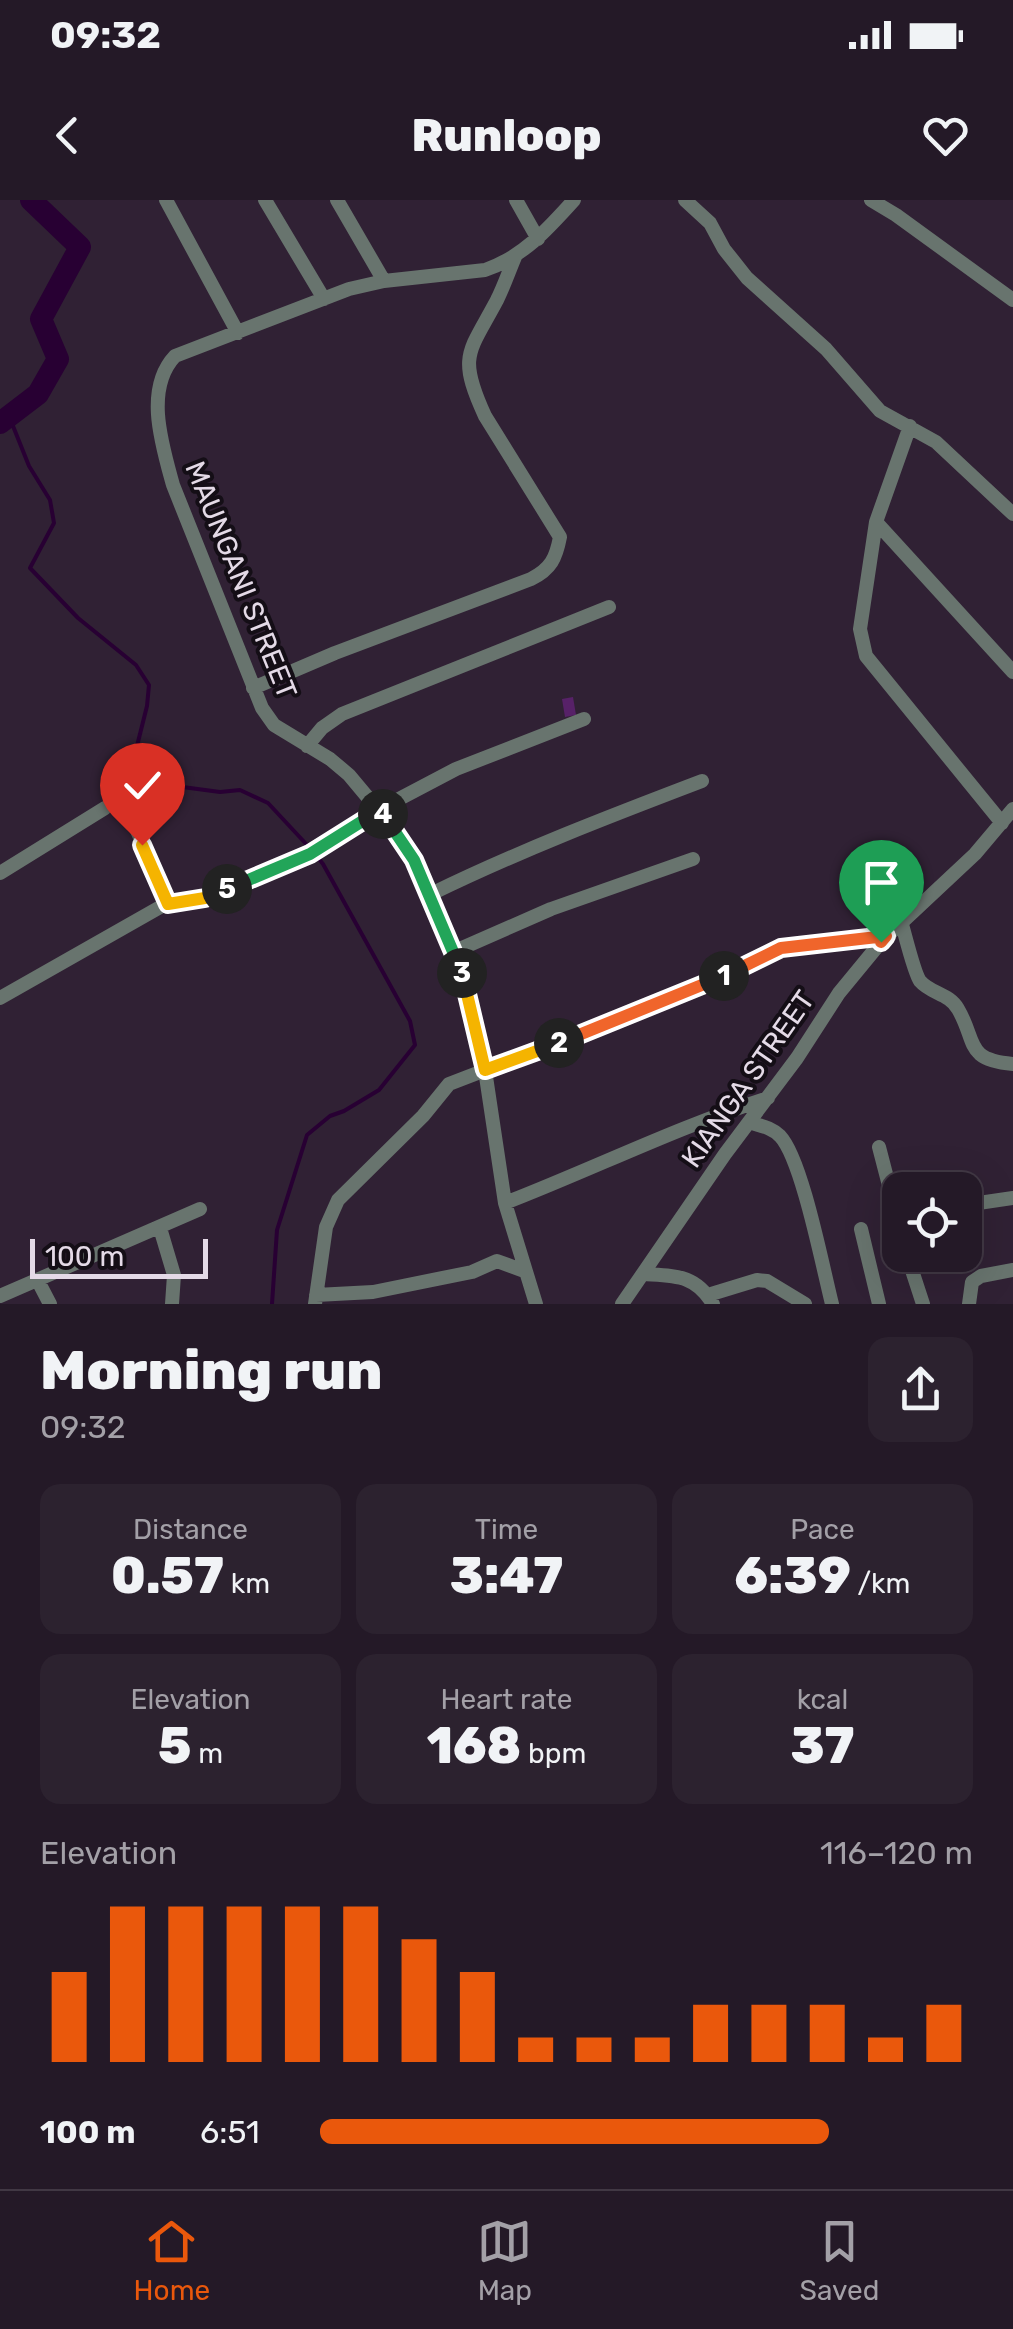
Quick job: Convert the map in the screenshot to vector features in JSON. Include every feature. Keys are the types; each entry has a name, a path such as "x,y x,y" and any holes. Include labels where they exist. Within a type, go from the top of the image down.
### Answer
{"street":[{"path":"166,200 238,332"},
{"path":"265,200 324,299"},
{"path":"337,200 384,281"},
{"path":"516,200 538,239"},
{"name":"MAUNGANI STREET","path":"536,1304 505,1203 472,1009 431,894 400,836 380,810 330,758 274,724 252,688 173,485 164,454 159,406 162,369 175,356 324,299 384,281 485,270 516,256 538,239 574,200"},
{"path":"685,200 710,223 724,249 748,278 826,350 880,411 936,442 1013,514"},
{"path":"871,200 1013,300"},
{"path":"252,688 531,579 546,572 557,556 560,537 485,416 475,395 469,366 473,342 516,256"},
{"path":"910,426 876,522 860,629 866,656 1009,816"},
{"path":"876,522 1013,672"},
{"path":"307,746 322,728 342,714 609,606"},
{"path":"0,998 168,904 205,898 282,867 456,770 584,719"},
{"path":"431,894 566,833 702,781"},
{"path":"0,873 104,808"},
{"name":"KIANGA STREET","path":"622,1304 839,993 886,936 975,854 1009,816"},
{"path":"135,826 168,904"},
{"path":"454,952 551,909 692,860"},
{"path":"901,921 917,978 953,1002 976,1053 991,1061 1013,1064"},
{"path":"524,1272 497,1261 472,1272 315,1300 326,1226 338,1200 424,1116 449,1084 705,985 781,948 886,936"},
{"path":"505,1203 703,1118 768,1097"},
{"path":"752,1122 770,1128 784,1141 815,1231 832,1304"},
{"path":"879,1147 885,1172"},
{"path":"982,1203 1013,1198"},
{"path":"0,1296 200,1209"},
{"path":"160,1228 174,1275 172,1304"},
{"path":"861,1229 879,1304"},
{"path":"969,1304 972,1282 981,1276 1013,1270"},
{"path":"913,1272 924,1304"},
{"path":"643,1274 685,1278 698,1283 711,1300 757,1280 805,1304"},
{"path":"38,1281 50,1304"}],"building":[{"path":"573,697 576,715 565,717 562,699"}],"waterway":[{"path":"0,423 38,394 58,359 41,319 80,247 31,200"},
{"path":"9,416 29,466 50,500 54,523 30,568 78,618 136,665 149,685 133,762 145,782 220,792 240,790 268,803 308,846"},
{"path":"272,1304 277,1230 307,1135 330,1116 379,1090 415,1045 410,1021 315,854"}],"route":[{"path":"142,845 168,904 205,898 282,867 380,810 400,836 431,894 463,976 485,1070 705,985 781,948 886,936 881,942"}]}
